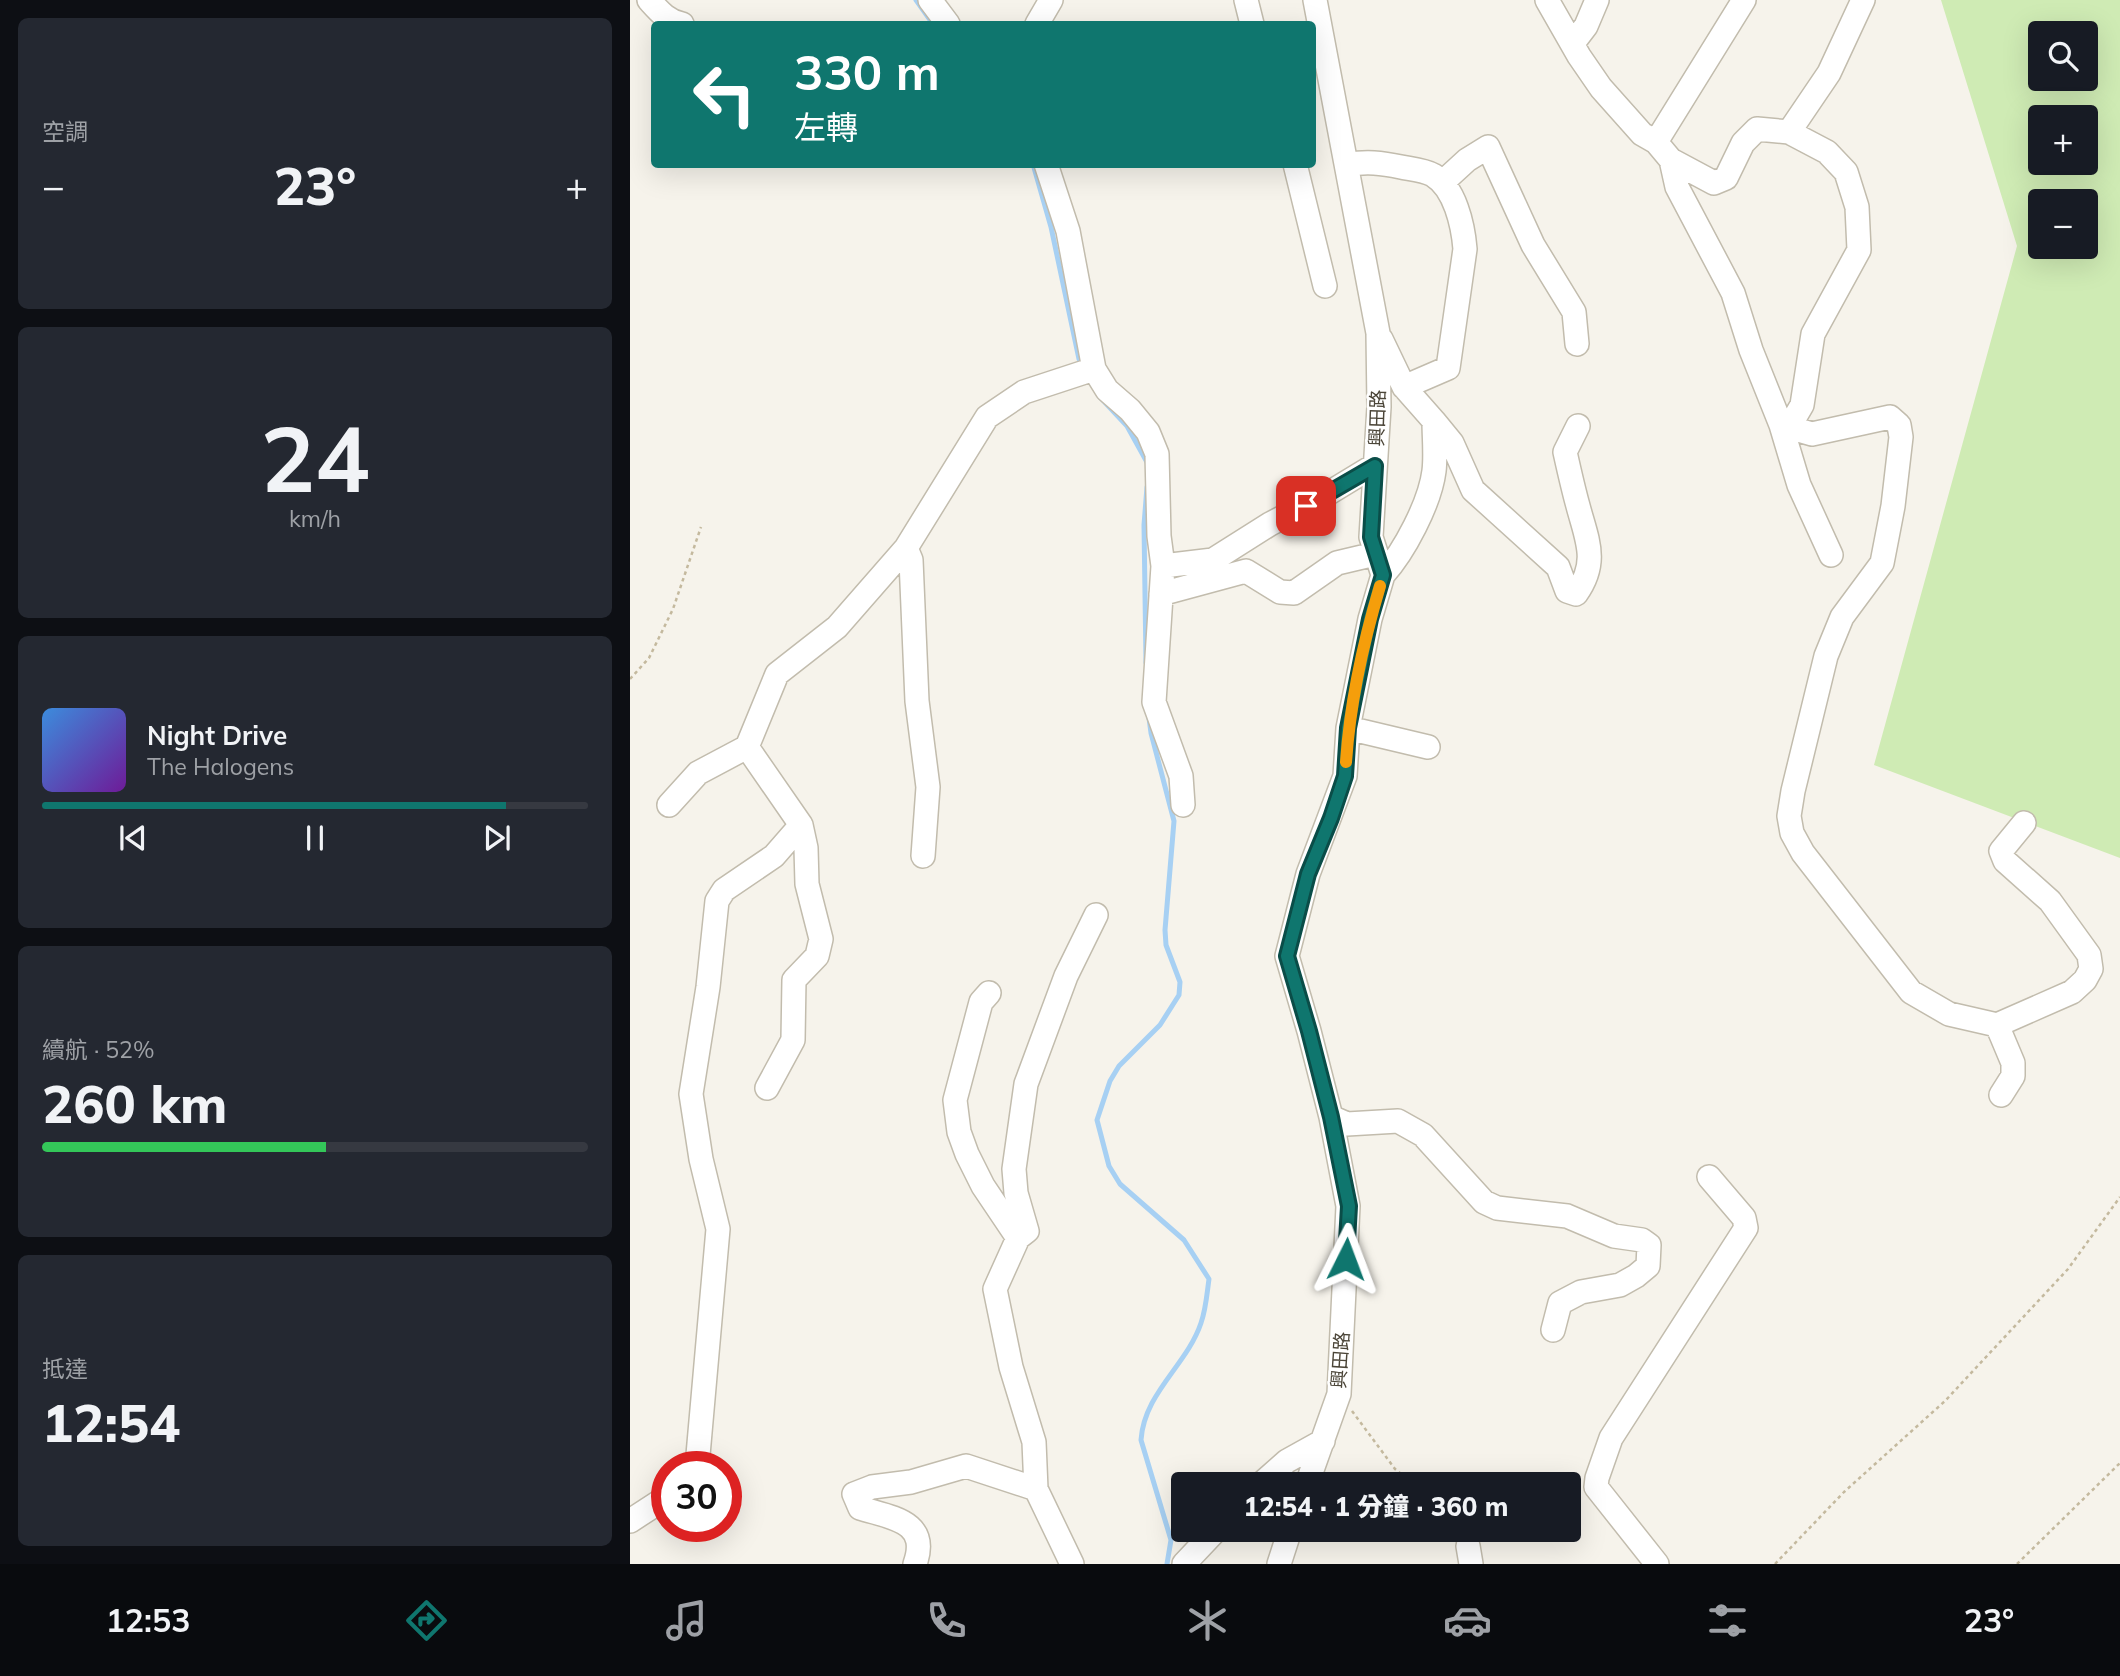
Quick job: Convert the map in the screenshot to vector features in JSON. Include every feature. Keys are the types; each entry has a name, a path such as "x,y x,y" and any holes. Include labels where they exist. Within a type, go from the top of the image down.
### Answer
{"street":[{"path":"649,0 671,21"},
{"path":"930,0 946,21"},
{"path":"1039,21 1051,0"},
{"path":"1246,0 1251,21"},
{"name":"興田路","path":"1311,1472 1339,1394 1349,1206 1331,1117 1287,956 1308,874 1345,776 1348,728 1370,619 1383,575 1371,537 1379,407 1378,333 1315,0"},
{"path":"1546,0 1601,88 1642,134 1663,151 1714,183 1726,178 1743,144 1757,129 1789,132 1827,152 1846,172 1857,207 1859,250 1813,334 1802,405 1796,417 1781,425"},
{"path":"1573,43 1586,26 1597,0"},
{"path":"1744,0 1663,151 1676,187 1733,293 1751,350 1781,425 1799,485 1832,555"},
{"path":"1789,132 1829,73 1863,0"},
{"path":"1443,183 1467,160 1488,147 1533,245 1574,312 1577,344"},
{"path":"1346,165 1364,161 1431,173 1443,183 1463,232 1465,249 1448,368 1404,387"},
{"path":"1047,168 1068,231 1094,369 1107,390 1130,410 1148,432 1157,454 1159,536 1163,566 1154,702 1181,776 1183,805"},
{"path":"1297,168 1325,286"},
{"path":"1378,333 1404,387 1452,443 1473,490 1558,567 1567,591 1576,594 1586,580 1590,565 1589,540 1565,452 1578,426"},
{"path":"669,805 698,773 747,747 777,674 837,627 906,548 987,417 1024,393 1094,369"},
{"path":"1781,425 1812,434 1890,417 1899,425 1901,437 1893,506 1882,563 1842,617 1826,656 1789,816 1792,833 1803,853 1911,992 1950,1014 1997,1025 2072,992 2085,980 2091,969 2089,955 2050,901 2005,862 2001,851 2024,823"},
{"path":"1383,575 1395,562 1423,508 1434,472 1434,421"},
{"path":"1163,566 1213,560 1270,524 1375,466"},
{"path":"906,548 911,560 917,701 928,787 923,856"},
{"path":"1161,594 1246,571 1280,592 1294,593 1337,563 1375,554"},
{"path":"1348,728 1428,747"},
{"path":"747,747 800,825 806,848 807,884 821,939 817,956 794,980 793,1040 767,1088"},
{"path":"698,1451 718,1229 701,1159 691,1094 708,987 717,901 724,890 774,856 800,825"},
{"path":"1072,1564 1036,1489 1034,1442 1011,1367 995,1289 1018,1238 1027,1231 1016,1193 1014,1169 1026,1084 1066,976 1096,915"},
{"path":"989,993 981,1002 955,1100 959,1132 967,1154 983,1186 1018,1238"},
{"path":"1997,1025 2013,1063 2013,1076 2001,1095"},
{"path":"1331,1117 1348,1124 1398,1121 1423,1135 1484,1202 1497,1208 1567,1216 1614,1236 1642,1240 1649,1245 1648,1266 1636,1276 1620,1285 1581,1292 1560,1303 1553,1330"},
{"path":"1657,1564 1596,1487 1597,1478 1611,1438 1746,1228 1744,1218 1709,1177"},
{"path":"1275,1472 1287,1461 1323,1441"},
{"path":"915,1564 921,1545 913,1529 907,1523 860,1508 854,1494 872,1487 911,1482 966,1466 1036,1489"},
{"path":"630,1521 651,1507"},
{"path":"1184,1564 1205,1542"},
{"path":"1279,1564 1286,1542"}],"path":[{"path":"630,679 649,658 673,609 701,527"},
{"path":"1775,1564 1844,1492 1945,1401 2068,1269 2120,1197"},
{"path":"1339,1394 1399,1472"},
{"path":"2017,1564 2120,1463"}],"green space":[{"path":"1941,0 2120,0 2120,858 1874,765 2017,246"}],"waterway":[{"path":"916,0 931,21"},
{"path":"1034,168 1051,227 1079,359 1083,366"},
{"path":"1099,396 1127,426 1148,464"},
{"path":"1146,663 1144,525 1147,487"},
{"path":"1149,718 1174,821 1165,930 1166,945 1180,982 1179,995 1160,1025 1119,1066 1110,1081 1097,1120 1109,1166 1120,1184 1184,1240 1209,1279 1205,1307 1195,1338 1150,1408 1141,1440 1171,1540 1167,1564"}],"slow traffic":[{"path":"1346,762 1348,728 1370,619 1380,586"}],"route":[{"path":"1306,506 1375,466 1371,537 1383,575 1370,619 1348,728 1345,776 1308,874 1287,956 1331,1117 1349,1206 1346,1259"}]}
